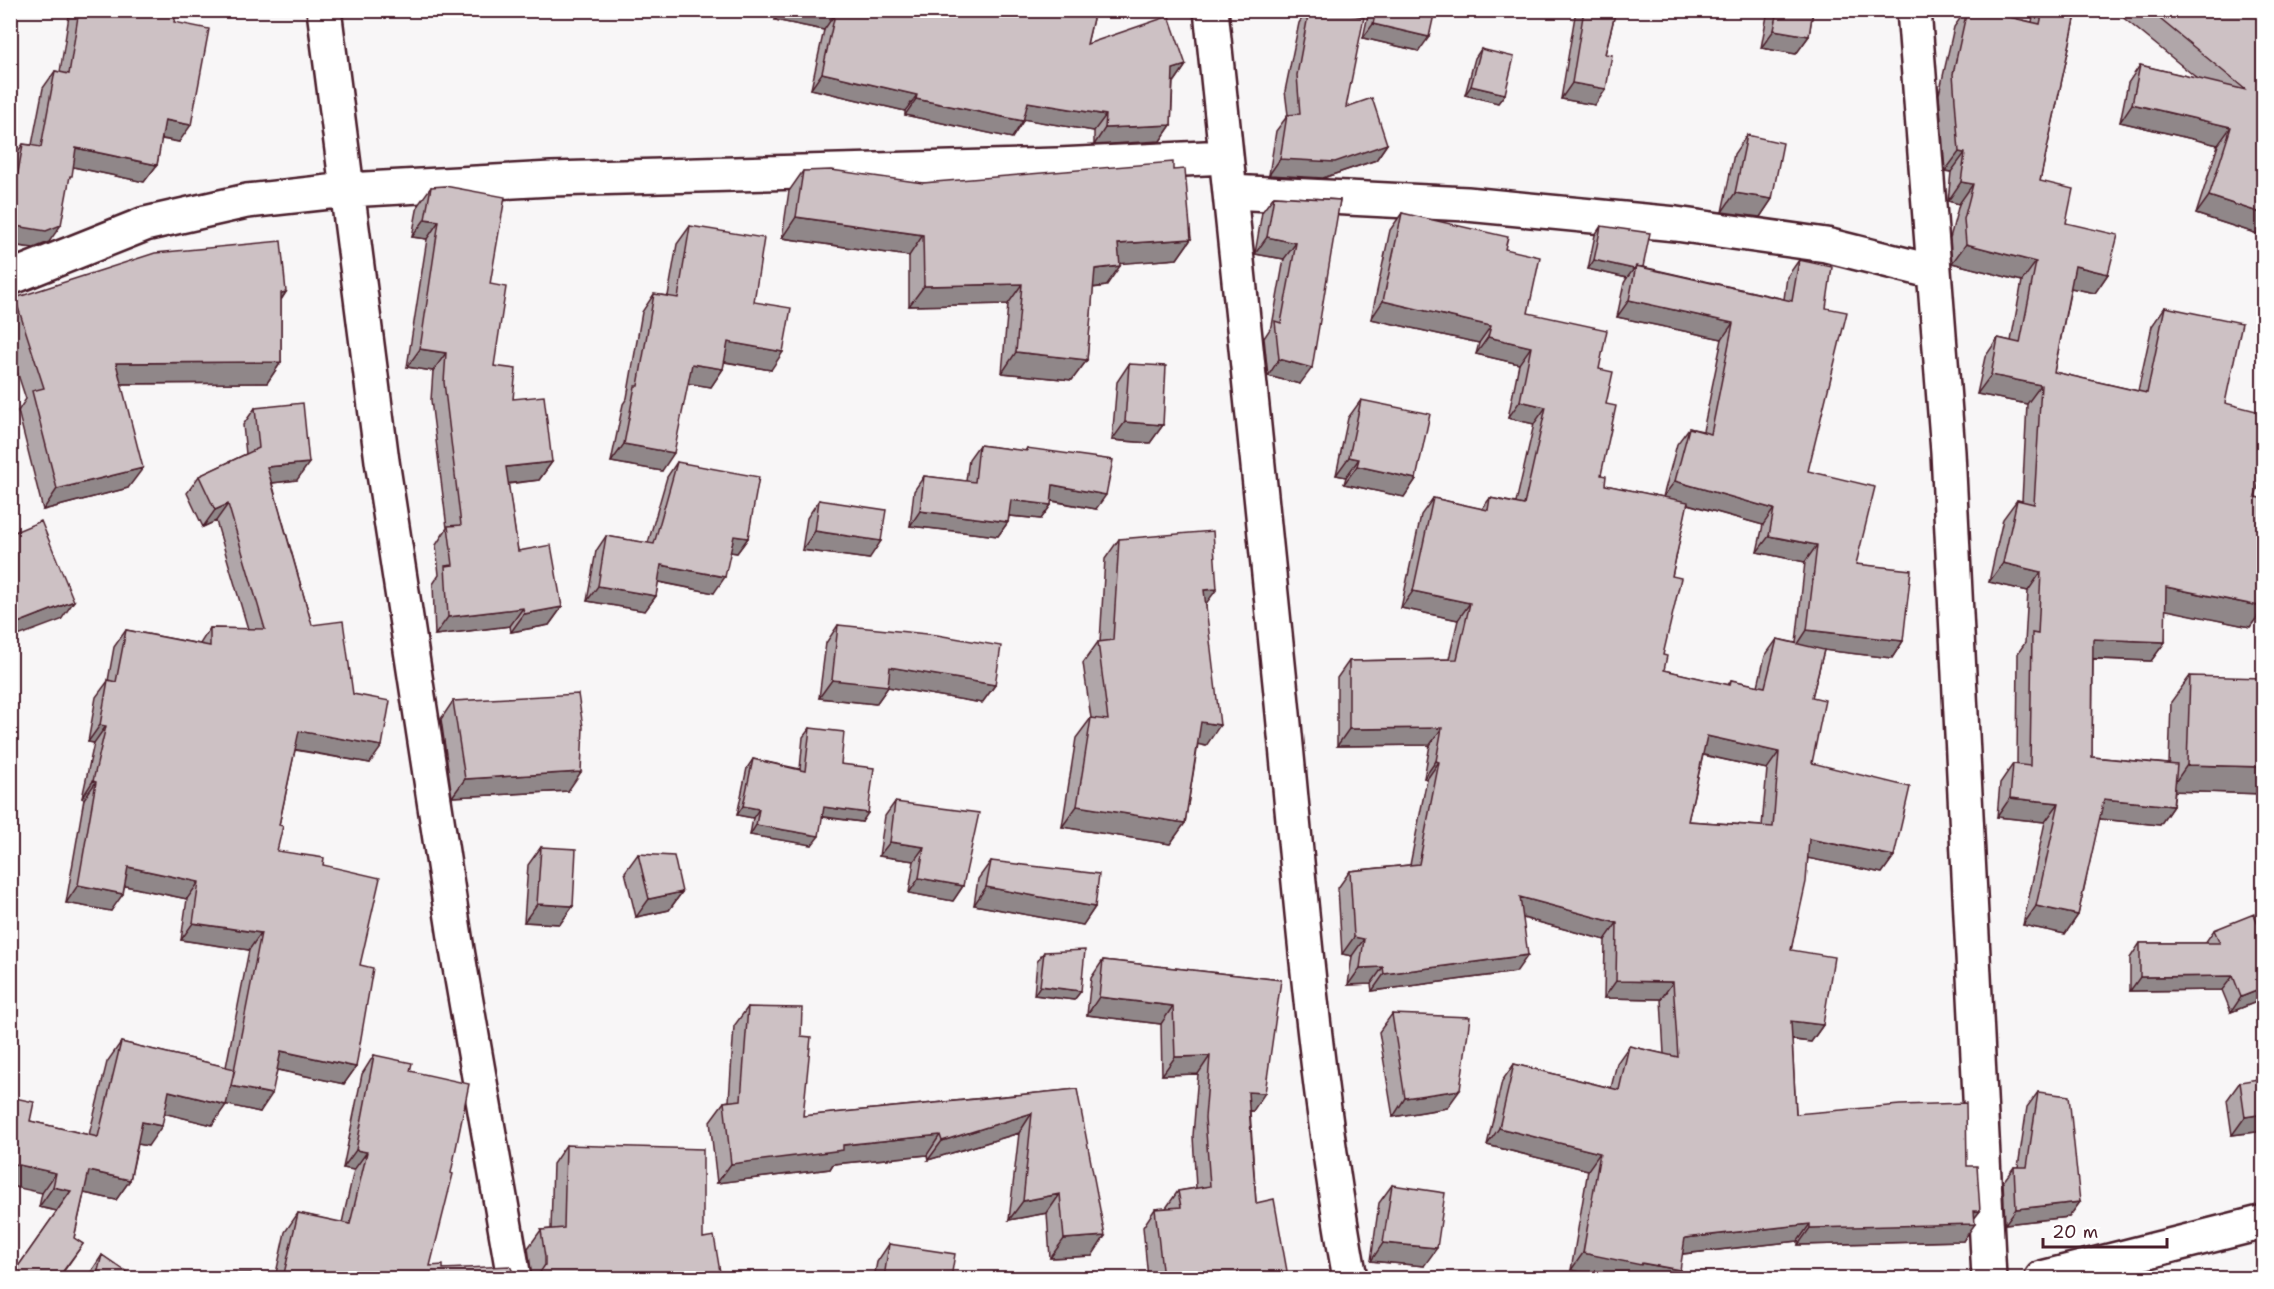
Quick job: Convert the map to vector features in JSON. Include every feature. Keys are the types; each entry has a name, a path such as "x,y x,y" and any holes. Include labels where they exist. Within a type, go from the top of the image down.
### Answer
{"street":[{"path":"324,10 382,461 455,939 514,1278"},
{"path":"1211,10 1281,692 1305,963 1339,1215 1350,1278"},
{"path":"1914,10 1948,452 1989,1278"},
{"path":"10,278 145,224 247,201 347,190 551,179 1058,165 1226,157"},
{"path":"1230,192 1467,204 1676,224 1826,245 1934,272"},
{"path":"2042,1278 2264,1222"}],"building":[{"path":"79,10 177,10 174,22 209,29 191,125 165,120 157,165 76,148 61,225 46,231 10,225 23,144 41,147 55,71 69,74"},
{"path":"817,10 1036,10 1054,15 1055,10 1095,10 1087,44 1169,16 1186,65 1173,69 1171,125 1105,128 1106,115 1028,102 1023,121 916,99 917,95 822,73 835,14"},
{"path":"1309,10 1330,10 1364,17 1346,107 1372,98 1387,144 1335,162 1280,159 1287,115 1300,114 1297,75"},
{"path":"1376,10 1435,10 1429,37 1373,24"},
{"path":"1584,10 1616,10 1605,54 1612,55 1606,89 1572,83"},
{"path":"1778,10 1813,10 1809,36 1774,30"},
{"path":"1967,10 1978,10 2040,24 2043,10 2077,10 2040,181 2073,189 2066,223 2118,235 2108,274 2075,266 2054,372 2147,393 2165,307 2242,323 2225,403 2264,413 2264,466 2255,497 2264,499 2264,607 2166,587 2165,642 2093,639 2092,757 2177,765 2173,806 2104,799 2078,915 2036,906 2059,803 2010,798 2013,764 2030,766 2032,633 2038,634 2041,572 2003,563 2017,500 2034,504 2041,385 1991,375 1998,338 2020,343 2036,262 1966,244 1964,219 1973,184 1961,182 1965,153 1959,152 1953,74"},
{"path":"2149,10 2264,10 2264,214 2209,196 2231,127 2132,104 2140,65 2246,90"},
{"path":"1481,49 1514,57 1505,94 1471,86"},
{"path":"1747,135 1783,143 1772,199 1735,193"},
{"path":"1173,162 1173,170 1185,169 1191,239 1118,244 1120,266 1095,269 1087,360 1016,352 1022,284 924,286 923,235 796,217 803,171 831,170 923,183"},
{"path":"445,186 505,197 490,284 506,287 494,366 516,369 513,399 544,396 552,462 506,467 518,551 551,545 562,607 524,614 523,608 448,617 445,566 453,565 448,526 461,525 444,382 446,353 420,349 439,221 425,219 431,187"},
{"path":"1274,196 1340,200 1312,368 1279,359 1275,321 1281,323 1296,243 1267,237"},
{"path":"1402,213 1508,237 1505,249 1540,257 1528,313 1607,330 1599,369 1613,372 1606,404 1616,406 1601,475 1606,476 1605,485 1688,502 1672,576 1681,578 1663,655 1667,656 1664,670 1730,685 1731,680 1765,687 1777,639 1824,650 1812,697 1825,700 1812,763 1910,787 1894,856 1809,839 1806,882 1791,950 1834,957 1823,1025 1791,1021 1796,1114 1900,1105 1966,1103 1967,1166 1977,1166 1980,1211 1974,1211 1975,1224 1810,1228 1810,1224 1685,1238 1680,1270 1642,1263 1641,1265 1583,1253 1600,1153 1499,1128 1514,1064 1619,1090 1629,1046 1678,1057 1673,982 1616,981 1617,923 1520,897 1528,955 1384,974 1383,967 1360,968 1364,939 1354,937 1350,871 1419,864 1439,762 1436,761 1442,728 1349,729 1349,661 1457,659 1470,603 1413,591 1433,498 1488,510 1490,498 1524,505 1546,407 1520,401 1531,347 1488,337 1491,326 1383,301","holes":["1707,736 1779,752 1773,827 1688,821"]},
{"path":"690,226 764,238 754,302 791,308 783,352 728,342 723,369 692,364 674,453 624,444 635,386 638,386 654,294 678,298"},
{"path":"1601,226 1650,233 1643,267 1636,266 1634,269 1594,260"},
{"path":"281,241 286,292 281,293 281,362 116,363 143,468 57,489 32,391 44,388 15,298 155,253"},
{"path":"1799,260 1832,267 1826,308 1847,312 1808,471 1875,487 1856,564 1911,570 1903,641 1807,630 1817,545 1769,536 1774,509 1675,481 1689,428 1711,434 1733,323 1629,300 1636,266 1792,301"},
{"path":"1129,364 1166,366 1163,425 1125,422"},
{"path":"1361,400 1430,414 1416,479 1357,466 1359,459 1349,457"},
{"path":"303,403 309,463 267,467 312,625 343,621 353,694 390,701 382,746 299,731 279,825 283,826 277,851 324,858 323,865 380,878 360,965 373,968 356,1067 281,1051 272,1094 231,1086 261,933 193,923 199,882 128,867 123,894 78,885 96,782 93,781 106,726 100,725 108,680 116,682 126,630 210,646 210,628 265,629 228,504 215,510 199,476 259,448 255,408"},
{"path":"979,445 1027,451 1027,448 1113,460 1106,495 1053,485 1051,505 1011,500 1008,522 920,511 924,476 975,482"},
{"path":"677,462 759,477 748,538 734,536 725,577 661,565 656,596 598,586 606,536 654,544"},
{"path":"819,500 886,510 881,541 815,531"},
{"path":"41,521 74,601 10,626 10,534"},
{"path":"1213,531 1217,589 1204,590 1220,725 1201,722 1185,823 1077,806 1091,718 1108,720 1098,642 1113,640 1119,539"},
{"path":"838,625 937,635 1001,646 995,685 890,667 888,686 832,680"},
{"path":"2190,676 2264,678 2264,767 2187,765"},
{"path":"10,680 16,738 10,739"},
{"path":"578,694 583,727 581,772 465,779 453,701"},
{"path":"810,728 844,732 841,764 874,768 868,813 824,807 819,836 756,825 759,809 743,806 753,759 805,771"},
{"path":"895,802 979,813 963,886 919,878 924,847 890,842"},
{"path":"541,847 576,849 573,906 537,904"},
{"path":"638,854 674,856 682,892 649,899"},
{"path":"991,861 1099,874 1095,907 986,887"},
{"path":"2254,914 2264,938 2264,988 2241,997 2233,976 2140,977 2140,943 2220,943 2214,930"},
{"path":"1085,950 1081,991 1040,986 1044,952"},
{"path":"1103,960 1281,980 1265,1093 1248,1092 1256,1203 1274,1199 1287,1271 1286,1278 1163,1278 1155,1209 1181,1207 1178,1191 1210,1186 1205,1118 1210,1056 1175,1057 1173,1006 1099,997"},
{"path":"748,1007 802,1008 801,1036 811,1037 803,1116 1077,1089 1105,1236 1064,1239 1060,1194 1023,1201 1032,1113 942,1141 940,1135 843,1145 843,1150 731,1164 724,1102 741,1100"},
{"path":"1392,1014 1470,1017 1460,1090 1405,1098"},
{"path":"121,1042 235,1069 226,1105 169,1091 162,1126 142,1122 130,1180 89,1171 74,1238 83,1244 58,1278 10,1278 71,1191 53,1187 56,1173 10,1163 10,1097 34,1102 30,1121 98,1137"},
{"path":"374,1055 412,1063 410,1071 469,1084 451,1173 453,1174 430,1266 443,1265 443,1269 510,1266 513,1272 521,1277 531,1278 283,1278 298,1213 350,1224 367,1152 356,1150"},
{"path":"2264,1078 2264,1114 2245,1117 2240,1082"},
{"path":"2038,1092 2069,1096 2080,1202 2016,1209 2014,1167 2027,1167"},
{"path":"566,1145 703,1149 703,1238 714,1236 721,1278 531,1278 539,1274 545,1265 541,1230 564,1228"},
{"path":"1392,1185 1445,1193 1437,1248 1383,1243"},
{"path":"889,1244 955,1254 951,1278 884,1278"},
{"path":"102,1255 134,1277 135,1274 142,1278 96,1278"},
{"path":"214,1273 251,1273 251,1278 214,1278"}]}
